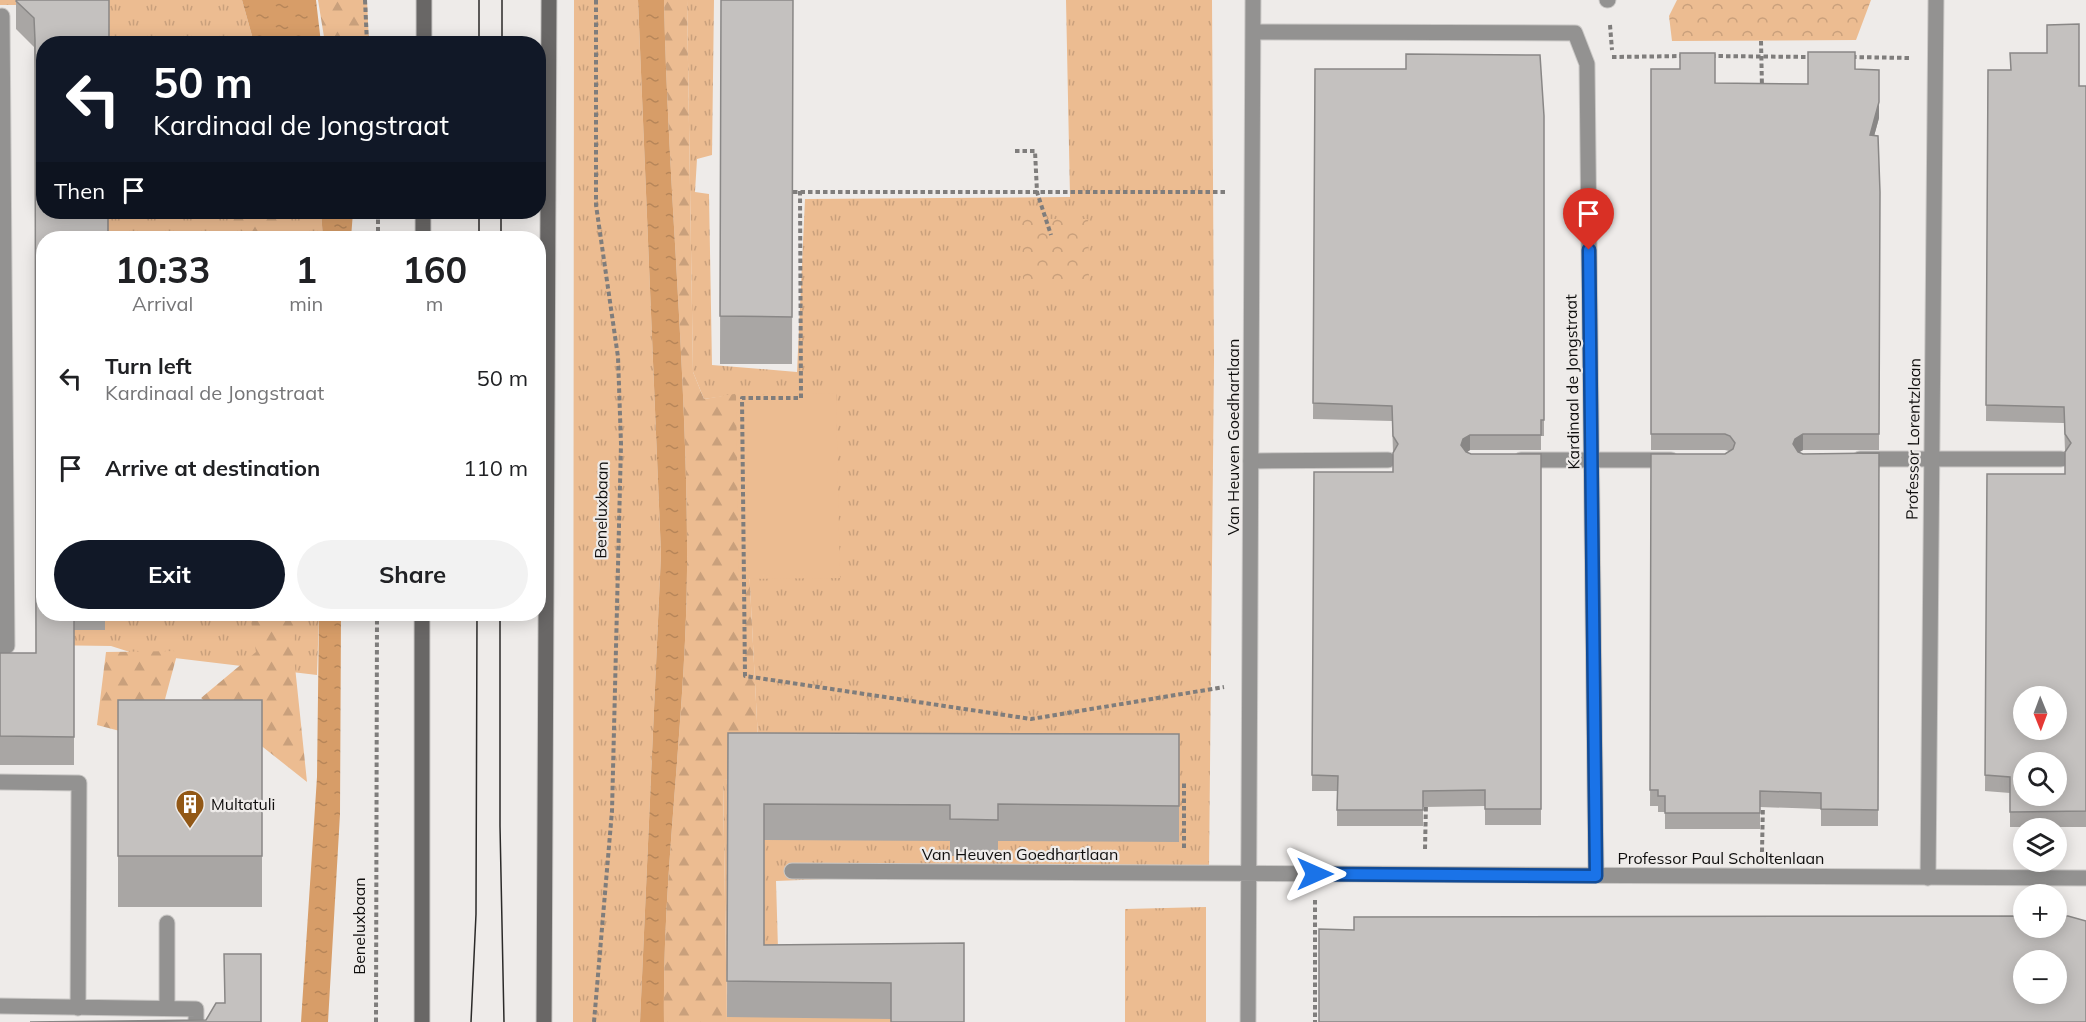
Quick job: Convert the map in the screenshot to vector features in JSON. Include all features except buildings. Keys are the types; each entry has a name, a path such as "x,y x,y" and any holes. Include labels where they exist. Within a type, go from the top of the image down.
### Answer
{"main road":[{"path":"424,0 424,36"},
{"path":"546,613 549,0"},
{"path":"422,621 422,1022"},
{"path":"544,1022 546,621"}],"street":[{"name":"Van Heuven Goedhartlaan","path":"1248,1022 1253,0"},
{"name":"Professor Lorentzlaan","path":"1928,878 1936,0"},
{"path":"0,646 7,646 2,16"},
{"name":"Kardinaal de Jongstraat","path":"1253,32 1575,33 1587,64 1596,876"},
{"path":"1850,459 2061,459"},
{"path":"1251,460 1388,460"},
{"path":"1504,460 1691,460"},
{"path":"0,782 79,783 78,1008"},
{"name":"Van Heuven Goedhartlaan","path":"792,871 1249,873"},
{"name":"Professor Paul Scholtenlaan","path":"1249,873 2086,878"},
{"path":"167,1008 168,923"},
{"path":"0,1006 196,1009 196,1022"}],"path":[{"path":"365,0 367,36"},
{"name":"Beneluxbaan","path":"594,1022 612,811 621,444 618,357 597,205 596,0"},
{"path":"1761,40 1762,91"},
{"path":"1584,57 1693,56"},
{"path":"1705,56 1820,57"},
{"path":"1843,57 1935,59"},
{"path":"1015,151 1035,151 1037,192 1051,235"},
{"path":"800,191 801,398 742,398 745,676 1031,719 1250,682"},
{"path":"793,192 1252,192"},
{"name":"Beneluxbaan","path":"376,1022 377,621"},
{"path":"1183,873 1184,783"},
{"path":"1425,874 1426,791"},
{"path":"1762,876 1763,794"},
{"path":"1315,874 1315,1022"}],"green space":[{"path":"0,0 242,0 252,36 44,36 44,5 0,5"},
{"path":"318,0 367,0 369,36 324,36"},
{"path":"574,0 638,0 661,554 640,1022 573,1022"},
{"path":"664,0 687,0 693,372 704,399 740,393 760,779 723,780 727,1022 664,1022 664,965 683,683 687,570 684,428"},
{"path":"687,0 714,0 712,155 697,159 695,192 709,194 712,365 797,372 805,199 1070,197 1066,0 1212,0 1214,360 1209,870 1003,872 776,881 779,983 964,1022 727,1022 723,780 760,779 740,394 704,399 693,372"},
{"path":"1677,0 1871,0 1856,40 1672,41 1669,16"},
{"path":"44,219 322,219 322,231 44,231"},
{"path":"232,219 281,219 284,231 243,231"},
{"path":"1022,219 1088,219 1089,286 1023,286"},
{"path":"836,393 840,578 739,579 736,395"},
{"path":"41,621 319,621 317,675 133,653 111,646 41,645"},
{"path":"251,621 295,621 294,657 307,782 201,698 256,652"},
{"path":"178,651 154,740 97,725 106,652"},
{"path":"1206,907 1206,1022 1125,1022 1125,909"}],"water":[{"path":"242,0 316,0 320,36 252,36"},
{"path":"638,0 664,0 686,499 686,627 670,852 664,965 664,1022 640,1022 661,554"},
{"path":"322,219 352,219 352,231 322,231"},
{"path":"319,621 341,621 340,814 328,1022 301,1022 317,777"}],"tram line":[{"path":"479,0 479,36"},
{"path":"502,0 502,36"},
{"path":"479,219 479,231"},
{"path":"501,219 501,231"},
{"path":"471,1022 476,914 477,621"},
{"path":"500,621 500,826 504,1022"}],"place":[{"name":"Multatuli","path":"190,830"}],"route":[{"path":"1315,874 1596,876 1589,250"}]}
